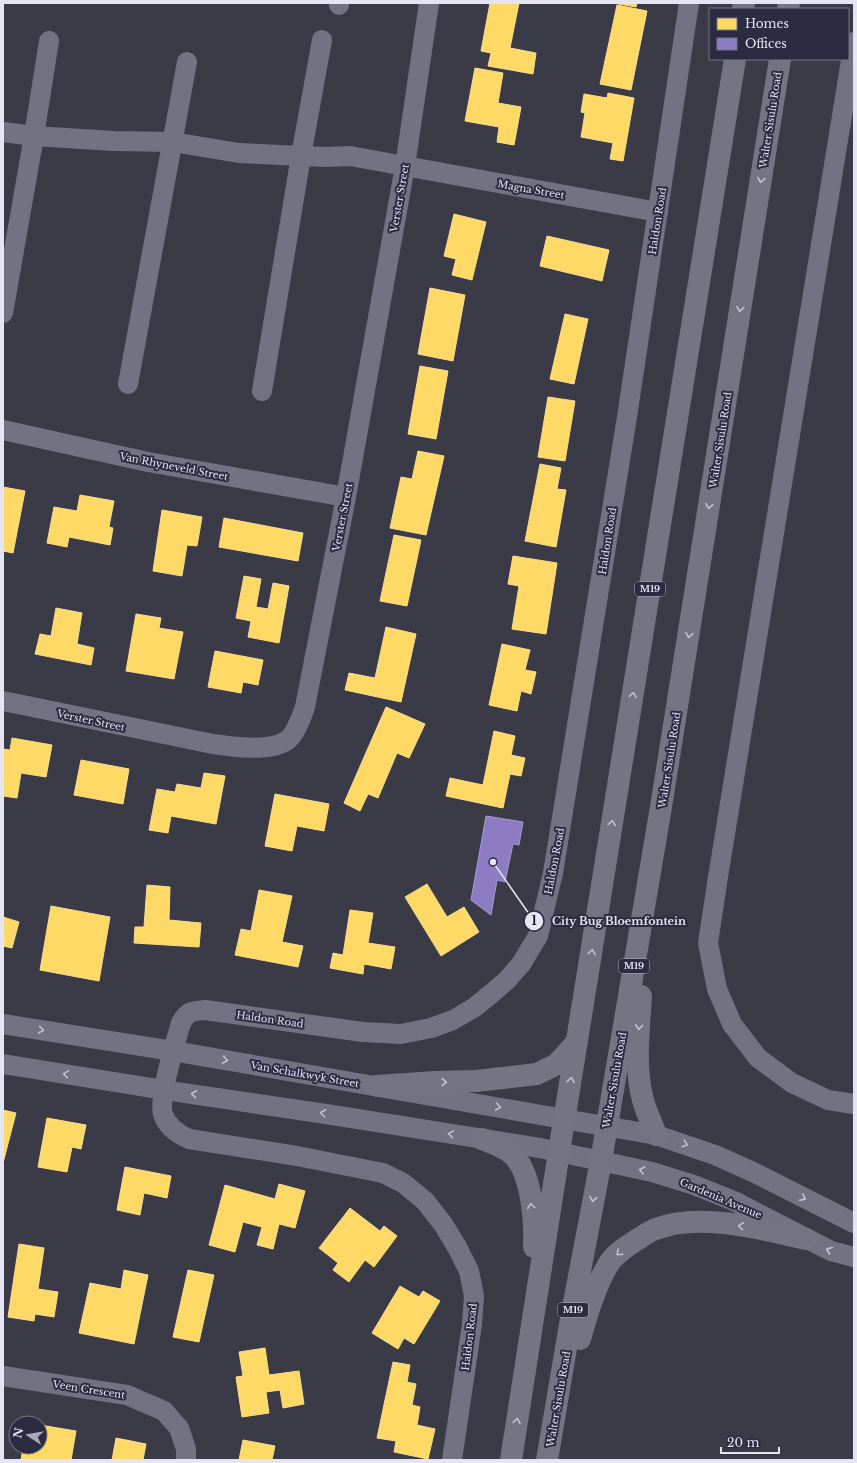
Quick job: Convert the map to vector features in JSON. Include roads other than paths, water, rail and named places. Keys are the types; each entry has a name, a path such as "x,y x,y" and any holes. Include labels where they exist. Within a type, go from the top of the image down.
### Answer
{"highway":[{"name":"M19","path":"511,1460 558,1152 565,1118 735,60"},
{"name":"Walter Sisulu Road","path":"547,1460 601,1161 661,808 780,60"},
{"path":"656,1135 643,1102 640,1087 638,1072 638,1042 642,986 661,808"},
{"path":"377,1086 476,1081 537,1074 557,1064 577,1042"},
{"path":"482,1139 507,1150 519,1161 524,1172 530,1198 534,1236 532,1328"},
{"path":"552,1428 587,1313 608,1264 621,1250 655,1229 679,1222 712,1222 769,1230 806,1239"}],"street":[{"name":"Verster Street","path":"3,701 213,744 244,748 268,747 287,741 296,728 305,707 346,497 405,166 429,3"},
{"name":"Haldon Road","path":"452,1460 472,1324 474,1296 469,1270 443,1224 425,1201 403,1183 383,1173 298,1156 189,1139 178,1134 167,1123 162,1113 164,1090 181,1023 184,1016 192,1011 205,1010 363,1032 400,1034 431,1028 453,1020 470,1010 492,993 507,980 521,964 538,936 553,873 627,417 689,3"},
{"path":"262,391 322,40"},
{"path":"3,313 49,41"},
{"path":"854,42 720,861 708,943 717,989 732,1024 758,1058 792,1083 828,1100 854,1104"},
{"path":"128,384 188,62"},
{"name":"Magna Street","path":"3,132 34,136 114,141 173,142 239,153 325,157 350,156 658,212"},
{"name":"Van Rhyneveld Street","path":"3,430 148,462 346,497"},
{"name":"Van Schalkwyk Street","path":"3,1024 173,1051 606,1125"},
{"path":"3,1064 558,1152"},
{"path":"606,1125 656,1135 715,1155 753,1172 854,1223"},
{"name":"Gardenia Avenue","path":"558,1152 652,1172 694,1185 734,1201 761,1214 831,1251 854,1257"},
{"name":"Veen Crescent","path":"3,1376 128,1395 164,1411 179,1428 186,1449 186,1460"}],"place":[{"name":"City Bug Bloemfontein","path":"493,862"}]}
